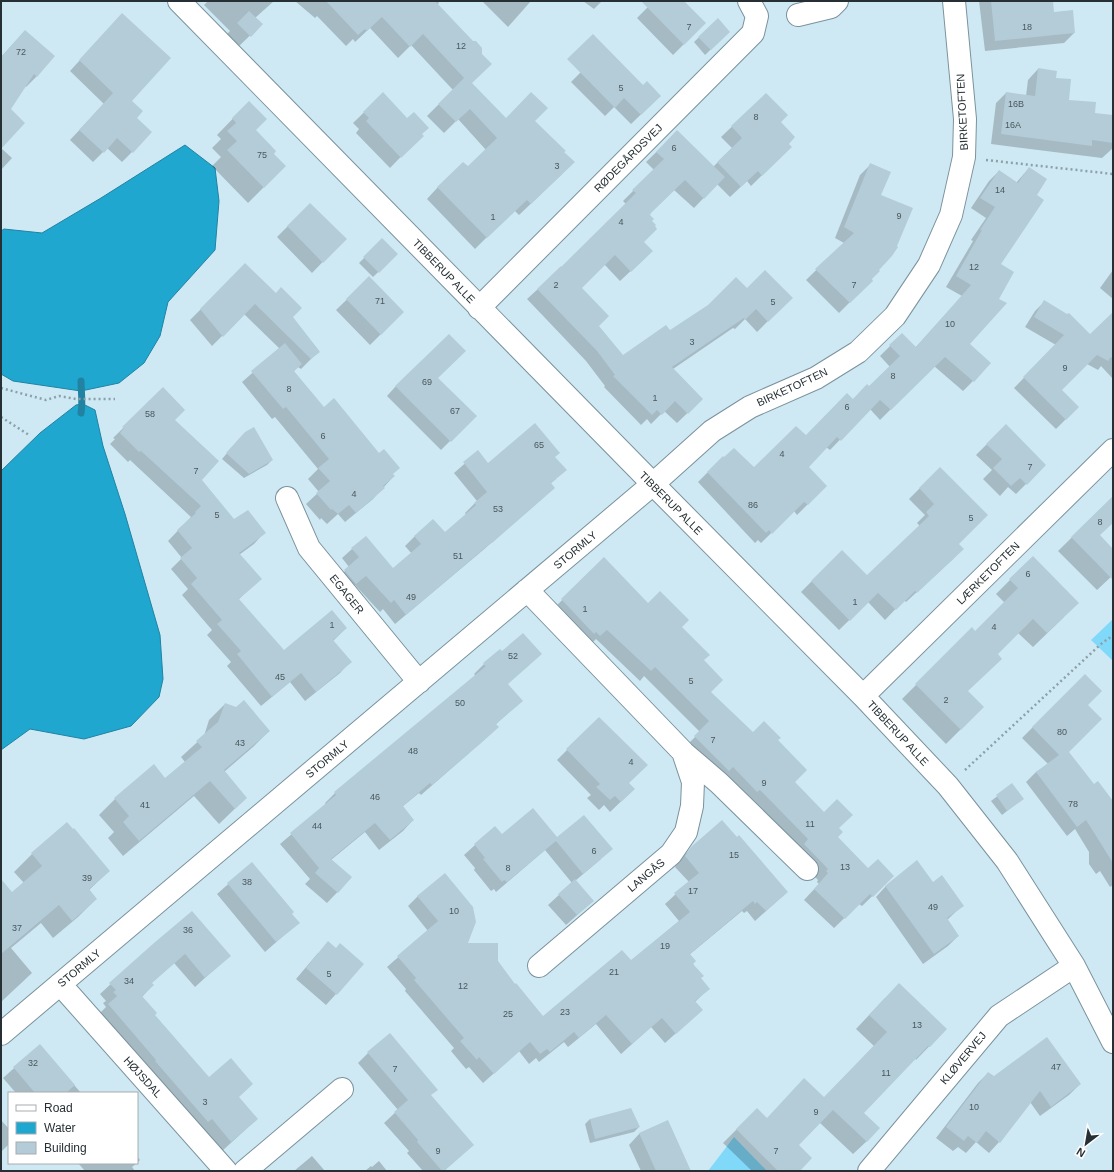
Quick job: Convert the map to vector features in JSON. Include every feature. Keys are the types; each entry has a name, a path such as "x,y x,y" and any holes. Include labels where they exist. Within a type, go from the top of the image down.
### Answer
{"street":[{"name":"TIBBERUP ALLE","path":"179,1 479,308 863,696 948,786 1007,861 1074,966 1113,1042"},
{"name":"RØDEGÅRDSVEJ","path":"479,308 753,33 757,16 748,1"},
{"path":"798,15 830,7 837,1"},
{"name":"BIRKETOFTEN","path":"653,484 712,431 750,407 816,378 858,352 895,316 929,265 951,215 964,157 965,119 954,1"},
{"name":"LÆRKETOFTEN","path":"863,696 1113,450"},
{"name":"STORMLY","path":"1,1034 653,484"},
{"name":"EGAGER","path":"287,498 309,548 418,682"},
{"name":"LANGÅS","path":"527,590 683,752 719,783 807,869"},
{"name":"LANGÅS","path":"539,966 671,854 686,832 692,806 693,782 683,752"},
{"name":"KLØVERVEJ","path":"869,1171 998,1016 1074,966"},
{"name":"HØJSDAL","path":"60,984 226,1171"},
{"path":"245,1171 342,1089"}],"path":[{"path":"964,157 1113,174"},
{"path":"1,388 46,400 59,396 92,400 115,399"},
{"path":"1,417 29,435"},
{"path":"948,786 1101,644 1109,638 1113,638"}],"shaded area":[{"path":"1113,619 1113,661 1091,640"},
{"path":"734,1137 767,1171 708,1171"}],"water":[{"path":"185,145 215,168 219,201 215,250 168,302 160,336 144,363 119,383 81,391 13,381 1,374 1,231 4,229 42,233"},
{"path":"83,404 95,410 103,446 125,514 160,635 163,679 159,697 131,726 84,739 30,729 1,750 1,471 40,433 76,405"}],"building":[{"path":"326,1 435,1 473,41 476,41 482,48 482,54 492,64 472,83 506,118 531,92 548,108 535,121 566,151 564,152 575,162 531,204 527,200 487,238 437,187 463,162 468,166 497,138 470,109 456,122 438,104 464,78 423,34 410,47 382,17 367,31 365,29 358,35"},
{"path":"641,1 684,1 706,23 684,45"},
{"path":"991,1 1053,1 1054,12 1073,10 1075,33 995,41"},
{"path":"249,11 263,24 251,37 237,23"},
{"path":"122,13 171,58 132,101 143,111 137,118 152,132 133,153 117,138 104,153 79,130 113,93 79,60"},
{"path":"718,18 730,32 711,50 698,37"},
{"path":"25,30 55,56 37,77 34,74 11,109 25,123 1,149 1,57"},
{"path":"593,34 643,85 647,81 661,96 641,115 624,98 615,108 567,59"},
{"path":"1038,68 1057,71 1056,78 1071,79 1069,100 1096,102 1095,113 1113,115 1113,143 1092,140 1092,146 1001,134 1006,92 1035,96"},
{"path":"383,92 407,118 414,112 429,128 422,134 424,136 401,158 366,121 369,118 363,112"},
{"path":"766,93 788,115 781,122 795,137 789,144 792,147 762,176 758,171 741,187 717,162 742,138 731,126"},
{"path":"249,101 267,119 256,130 276,151 274,154 286,166 264,188 227,150 237,141 227,131 236,123 232,118"},
{"path":"677,130 725,177 704,199 685,180 650,215 654,219 652,221 656,225 655,226 657,229 644,242 653,251 631,272 615,255 582,288 609,316 599,326 623,355 666,325 670,330 708,305 736,277 747,288 765,270 793,298 768,322 756,309 745,320 744,318 672,367 703,399 688,414 675,401 662,415 657,410 652,415 613,376 615,375 597,351 537,289 636,193 632,190 664,159 656,152"},
{"path":"870,163 891,172 881,195 913,208 897,246 898,247 872,279 873,281 850,303 815,269 854,233 844,227"},
{"path":"1029,167 1047,179 1037,195 1044,200 1001,264 1014,272 999,299 1007,303 970,344 991,363 974,382 945,357 891,410 880,400 841,441 837,437 809,467 827,486 808,505 804,502 772,534 769,530 766,533 707,472 723,456 724,457 734,448 754,467 796,426 806,435 847,393 853,399 867,384 869,386 900,356 889,345 902,333 916,347 971,285 956,276 982,230 980,230 995,207 980,198 999,170 1018,183"},
{"path":"310,203 347,239 323,263 287,226"},
{"path":"382,238 398,254 379,273 363,257"},
{"path":"245,263 276,293 281,287 302,308 293,317 320,352 311,359 255,304 223,337 200,309"},
{"path":"369,276 404,312 381,335 346,299"},
{"path":"1044,300 1067,314 1069,313 1090,334 1113,312 1113,359 1111,357 1108,361 1097,355 1062,390 1079,407 1066,420 1023,377 1064,335 1034,317"},
{"path":"449,334 466,351 438,378 477,416 451,442 395,386"},
{"path":"285,343 302,364 294,371 324,407 334,398 379,453 384,449 400,468 393,474 395,476 383,486 385,488 356,513 349,505 338,514 332,509 331,510 316,493 330,481 318,468 329,459 286,407 283,409 251,371"},
{"path":"163,387 185,410 175,420 219,461 202,480 234,519 248,510 266,533 239,553 262,579 239,599 284,650 332,610 347,628 333,640 352,662 316,692 301,673 272,697 237,654 241,651 217,624 222,620 191,584 197,578 180,558 192,548 177,530 196,513 195,512 201,506 141,451 139,452 120,433 124,428 122,427"},
{"path":"535,423 560,453 555,457 567,470 551,483 555,488 406,615 394,600 391,603 366,576 356,584 344,570 359,557 351,548 366,536 393,568 421,544 414,536 433,519 445,532 476,505 474,503 487,492 463,462 478,450 488,463"},
{"path":"1006,424 1046,465 1027,485 1020,478 1011,486 993,468 1002,459 986,444"},
{"path":"254,427 273,460 249,474 226,453 245,432"},
{"path":"940,467 988,515 959,544 964,549 917,593 915,591 896,610 878,593 850,621 811,581 842,550 867,575 929,516 926,512 934,504 919,488"},
{"path":"1113,496 1113,523 1100,535 1113,549 1113,580 1071,537"},
{"path":"1033,556 1079,603 1047,633 1033,619 998,654 1002,659 968,691 984,707 961,730 915,684 972,627 975,631 1018,588 1009,579"},
{"path":"604,557 648,603 660,591 689,620 682,627 710,655 704,660 723,680 711,692 753,732 764,721 781,738 778,740 807,770 795,782 824,812 837,799 853,815 839,828 843,832 838,837 868,868 878,859 894,876 873,897 870,894 845,919 814,889 828,873 826,871 828,869 804,844 808,839 760,790 757,792 733,767 729,771 694,736 709,721 655,667 651,671 607,630 600,636 596,632 594,634 561,599"},
{"path":"523,633 542,654 508,684 523,701 496,724 499,727 480,744 432,785 430,783 403,806 414,820 390,840 375,823 331,859 352,877 338,893 315,873 319,868 290,833 336,795 334,792 486,666 483,663 500,649 502,651"},
{"path":"1085,674 1102,691 1088,705 1102,719 1069,752 1094,784 1098,781 1113,801 1113,863 1086,820 1077,827 1036,772 1059,755 1032,727"},
{"path":"244,700 270,731 224,770 247,798 235,809 210,781 139,841 123,822 129,816 114,798 154,764 165,778 202,747 196,741 218,722 225,703 236,707"},
{"path":"599,717 648,765 629,783 635,789 621,802 615,796 610,800 596,787 600,784 566,749"},
{"path":"1012,783 1024,799 1007,811 996,795"},
{"path":"533,808 557,837 584,815 613,849 583,874 556,841 507,882 504,880 502,882 483,859 485,858 474,844 495,826 502,834"},
{"path":"722,820 737,837 739,835 788,892 766,911 757,902 755,904 753,901 690,954 696,961 693,964 704,976 701,978 710,989 695,1001 703,1010 676,1034 662,1018 632,1044 606,1015 579,1038 574,1032 550,1052 547,1049 540,1054 530,1042 494,1074 479,1057 477,1060 460,1041 464,1038 414,980 416,978 397,956 438,921 417,896 445,873 473,907 476,922 468,943 498,943 498,961 515,984 516,983 543,1016 622,950 631,960 690,912 674,893 699,873 685,856 691,847"},
{"path":"67,822 73,829 74,828 110,871 89,889 97,899 72,921 59,905 1,954 1,879 12,892 42,866 31,853"},
{"path":"917,860 933,882 942,875 964,906 947,918 959,936 934,954 885,886"},
{"path":"252,862 294,912 292,914 300,923 276,942 227,883"},
{"path":"575,879 594,901 577,915 558,894"},
{"path":"192,911 231,956 205,978 185,954 152,983 154,985 142,996 157,1013 155,1015 209,1077 231,1058 253,1084 239,1097 258,1119 231,1142 212,1119 208,1122 108,1004 117,996 113,992 116,990 109,983"},
{"path":"328,941 336,948 340,943 364,964 337,995 306,968"},
{"path":"899,983 947,1029 930,1047 928,1046 864,1113 880,1128 867,1142 833,1110 799,1145 812,1158 800,1171 778,1171 736,1129 757,1108 767,1118 804,1078 824,1097 887,1032 869,1015"},
{"path":"390,1033 438,1090 431,1095 474,1145 444,1171 442,1171 417,1142 418,1140 394,1112 408,1100 367,1052"},
{"path":"1047,1037 1081,1084 1051,1107 1040,1091 1000,1143 986,1131 977,1143 968,1136 964,1141 946,1127 988,1072 994,1076"},
{"path":"40,1044 75,1085 67,1092 34,1092 13,1067"},
{"path":"631,1108 640,1127 595,1139 590,1119"},
{"path":"668,1120 691,1171 656,1171 639,1133"}],"waterway":[{"path":"81,381 81,413"}]}
